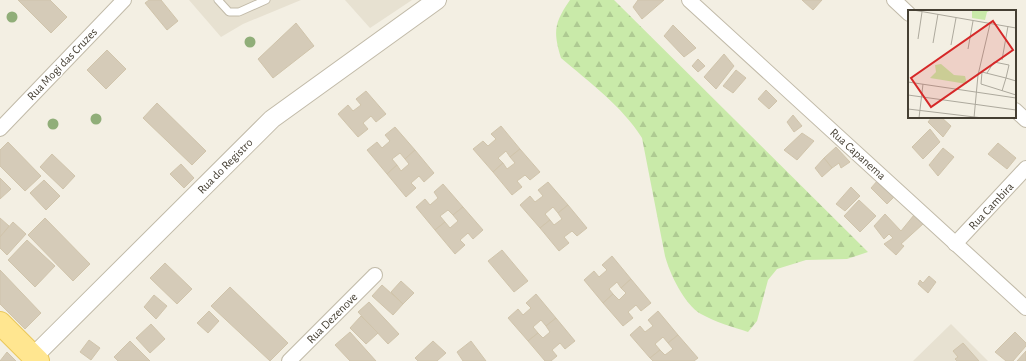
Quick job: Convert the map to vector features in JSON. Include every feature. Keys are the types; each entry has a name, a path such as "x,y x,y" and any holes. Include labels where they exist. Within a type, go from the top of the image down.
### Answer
{"main road":[{"path":"0,323 36,359"}],"street":[{"name":"Rua Mogi das Cruzes","path":"0,129 124,0"},
{"name":"Rua do Registro","path":"36,359 272,120 437,0"},
{"name":"Rua Capanema","path":"690,0 1026,308"},
{"path":"894,0 908,13"},
{"path":"1016,111 1026,120"},
{"name":"Rua Cambira","path":"956,244 1026,168"},
{"name":"Rua Dezenove","path":"289,361 375,275"}],"lane":[{"path":"218,0 229,12 239,12 266,0"}],"shaded area":[{"path":"189,0 301,0 243,24 221,37"},
{"path":"345,0 412,0 370,28"},
{"path":"951,324 988,361 913,361"}],"green space":[{"path":"570,0 614,0 868,252 847,259 806,260 777,269 768,280 757,321 748,332 712,319 701,314 695,309 678,288 665,256 642,138 625,115 615,105 594,85 561,58 556,28 561,15"}],"building":[{"path":"18,0 50,0 67,17 51,33"},
{"path":"149,0 161,0 178,21 167,30 145,3"},
{"path":"638,0 664,0 642,19 633,7"},
{"path":"802,0 822,0 813,10"},
{"path":"296,23 314,46 273,78 258,59"},
{"path":"673,25 696,48 684,57 664,36"},
{"path":"107,50 126,69 106,89 87,70"},
{"path":"724,54 734,66 716,89 704,77"},
{"path":"698,59 705,66 698,72 692,66"},
{"path":"736,70 746,78 733,93 723,86"},
{"path":"766,90 777,101 769,109 758,99"},
{"path":"366,91 386,114 376,122 371,116 363,123 368,129 358,137 338,114 348,105 353,111 361,105 356,99"},
{"path":"157,103 206,151 192,165 143,118"},
{"path":"793,115 802,126 794,132 787,122"},
{"path":"931,118 942,118 951,126 943,137 928,122"},
{"path":"501,126 520,149 510,157 506,151 498,158 503,163 493,172 473,149 483,141 488,146 496,139 491,134"},
{"path":"395,127 415,150 405,159 400,153 392,159 397,165 387,174 367,150 377,142 382,148 390,141 385,135"},
{"path":"930,129 940,142 923,159 912,147"},
{"path":"802,133 814,141 797,160 784,150"},
{"path":"8,142 41,176 25,191 0,166 0,150"},
{"path":"998,143 1016,158 1007,169 988,154"},
{"path":"836,147 850,162 841,168 839,163 832,168 824,158"},
{"path":"943,148 954,157 938,176 929,165"},
{"path":"520,149 540,172 530,180 525,175 517,181 522,187 512,195 493,172 503,163 507,169 515,163 510,157"},
{"path":"415,150 434,173 424,182 419,176 411,183 416,188 406,197 387,174 397,165 401,171 409,164 405,159"},
{"path":"52,154 75,176 63,189 40,167"},
{"path":"824,158 832,168 822,177 815,168"},
{"path":"181,164 194,178 184,188 170,174"},
{"path":"0,178 11,189 0,199"},
{"path":"44,180 60,196 46,210 30,193"},
{"path":"878,180 894,197 887,204 871,188"},
{"path":"548,182 568,205 558,213 553,207 545,214 550,220 540,228 520,205 530,196 535,202 543,196 538,190"},
{"path":"443,184 463,207 453,215 448,210 440,216 445,222 435,230 416,207 425,199 430,205 438,198 434,192"},
{"path":"851,187 860,196 845,211 836,204"},
{"path":"859,200 876,216 860,232 844,216"},
{"path":"568,205 587,228 577,236 572,231 564,237 569,243 559,251 540,228 550,220 554,225 562,219 558,213"},
{"path":"463,207 483,230 473,239 468,233 460,240 465,245 455,254 435,230 445,222 450,228 458,221 453,215"},
{"path":"885,214 901,231 914,215 923,224 901,244 904,246 896,255 884,244 893,238 889,234 884,239 874,226"},
{"path":"0,218 9,226 0,237"},
{"path":"45,218 90,264 73,281 28,235"},
{"path":"13,222 26,234 7,255 0,248 0,237"},
{"path":"27,240 55,266 35,287 8,260"},
{"path":"502,250 528,281 514,292 488,261"},
{"path":"612,256 631,279 621,288 617,282 609,289 613,294 603,303 584,280 594,271 599,277 607,270 602,265"},
{"path":"165,263 192,289 177,304 150,278"},
{"path":"0,270 41,313 25,329 0,304"},
{"path":"929,276 936,282 928,293 918,284 920,280 923,283"},
{"path":"631,279 651,303 641,311 636,305 628,312 633,318 623,326 603,303 613,294 619,300 626,293 621,288"},
{"path":"401,281 414,293 403,304 391,292"},
{"path":"382,285 403,304 393,315 372,296"},
{"path":"230,287 288,343 270,361 211,306"},
{"path":"536,294 556,318 546,326 541,320 533,327 538,333 528,341 508,318 518,309 523,315 531,308 526,303"},
{"path":"154,295 167,306 156,319 144,307"},
{"path":"369,302 399,334 388,344 358,312"},
{"path":"209,311 219,321 208,333 197,323"},
{"path":"658,311 678,335 668,343 663,337 655,344 660,350 650,358 630,335 640,326 645,332 653,326 648,320"},
{"path":"361,316 378,333 366,344 350,328"},
{"path":"556,318 575,341 565,349 560,343 552,350 557,356 551,361 545,361 528,341 538,333 543,338 550,332 546,326"},
{"path":"151,324 165,339 150,353 136,338"},
{"path":"350,332 376,361 350,361 335,345"},
{"path":"1015,332 1026,343 1026,346 1013,361 1006,361 995,352"},
{"path":"678,335 698,358 694,361 653,361 650,358 660,350 665,355 673,349 668,343"},
{"path":"89,340 100,348 91,360 80,352"},
{"path":"130,341 150,361 118,361 114,357"},
{"path":"433,341 446,353 437,361 418,361 415,358"},
{"path":"471,341 486,361 463,361 457,352"},
{"path":"963,343 979,361 957,361 955,359 958,357 953,351"},
{"path":"1026,351 1026,361 1017,361"},
{"path":"7,352 16,361 0,361"}]}
